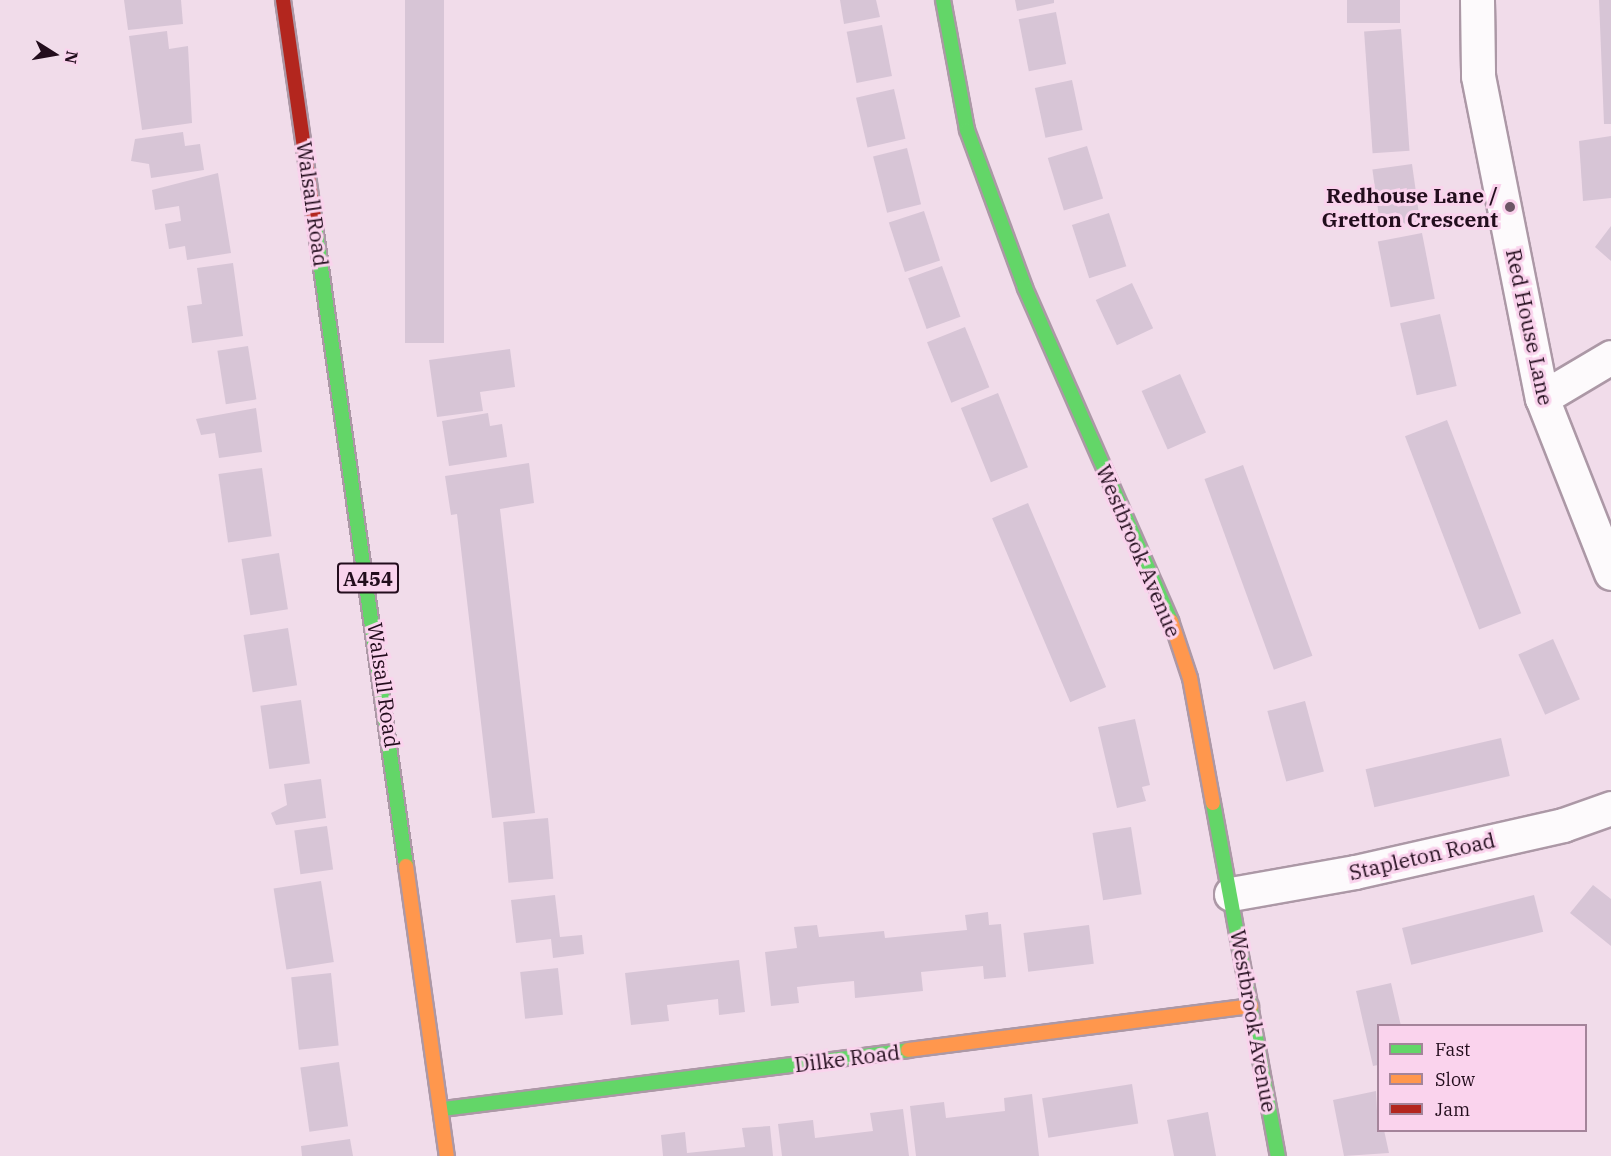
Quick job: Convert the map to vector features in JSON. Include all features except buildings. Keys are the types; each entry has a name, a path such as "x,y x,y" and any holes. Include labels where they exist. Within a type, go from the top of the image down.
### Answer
{"street":[{"name":"Walsall Road","path":"283,0 443,1109 447,1156"},
{"name":"Westbrook Avenue","path":"943,0 967,130 1025,288 1164,600 1190,678 1278,1156"},
{"name":"Red House Lane","path":"1477,0 1478,76 1542,398 1611,573"},
{"path":"1542,398 1611,357"},
{"name":"Stapleton Road","path":"1230,894 1355,872 1563,825 1611,808"},
{"name":"Dilke Road","path":"443,1109 1251,1006"}],"traffic: fast":[{"path":"943,0 967,130 1025,288 1171,621"},
{"path":"314,219 406,866"},
{"path":"1213,803 1278,1156"},
{"path":"443,1109 908,1050"}],"traffic: slow":[{"path":"1171,621 1190,678 1213,803"},
{"path":"406,866 447,1156"},
{"path":"908,1050 1251,1006"}],"traffic: jam":[{"path":"283,0 314,219"}],"place":[{"name":"Redhouse Lane / Gretton Crescent","path":"1510,207"}]}
